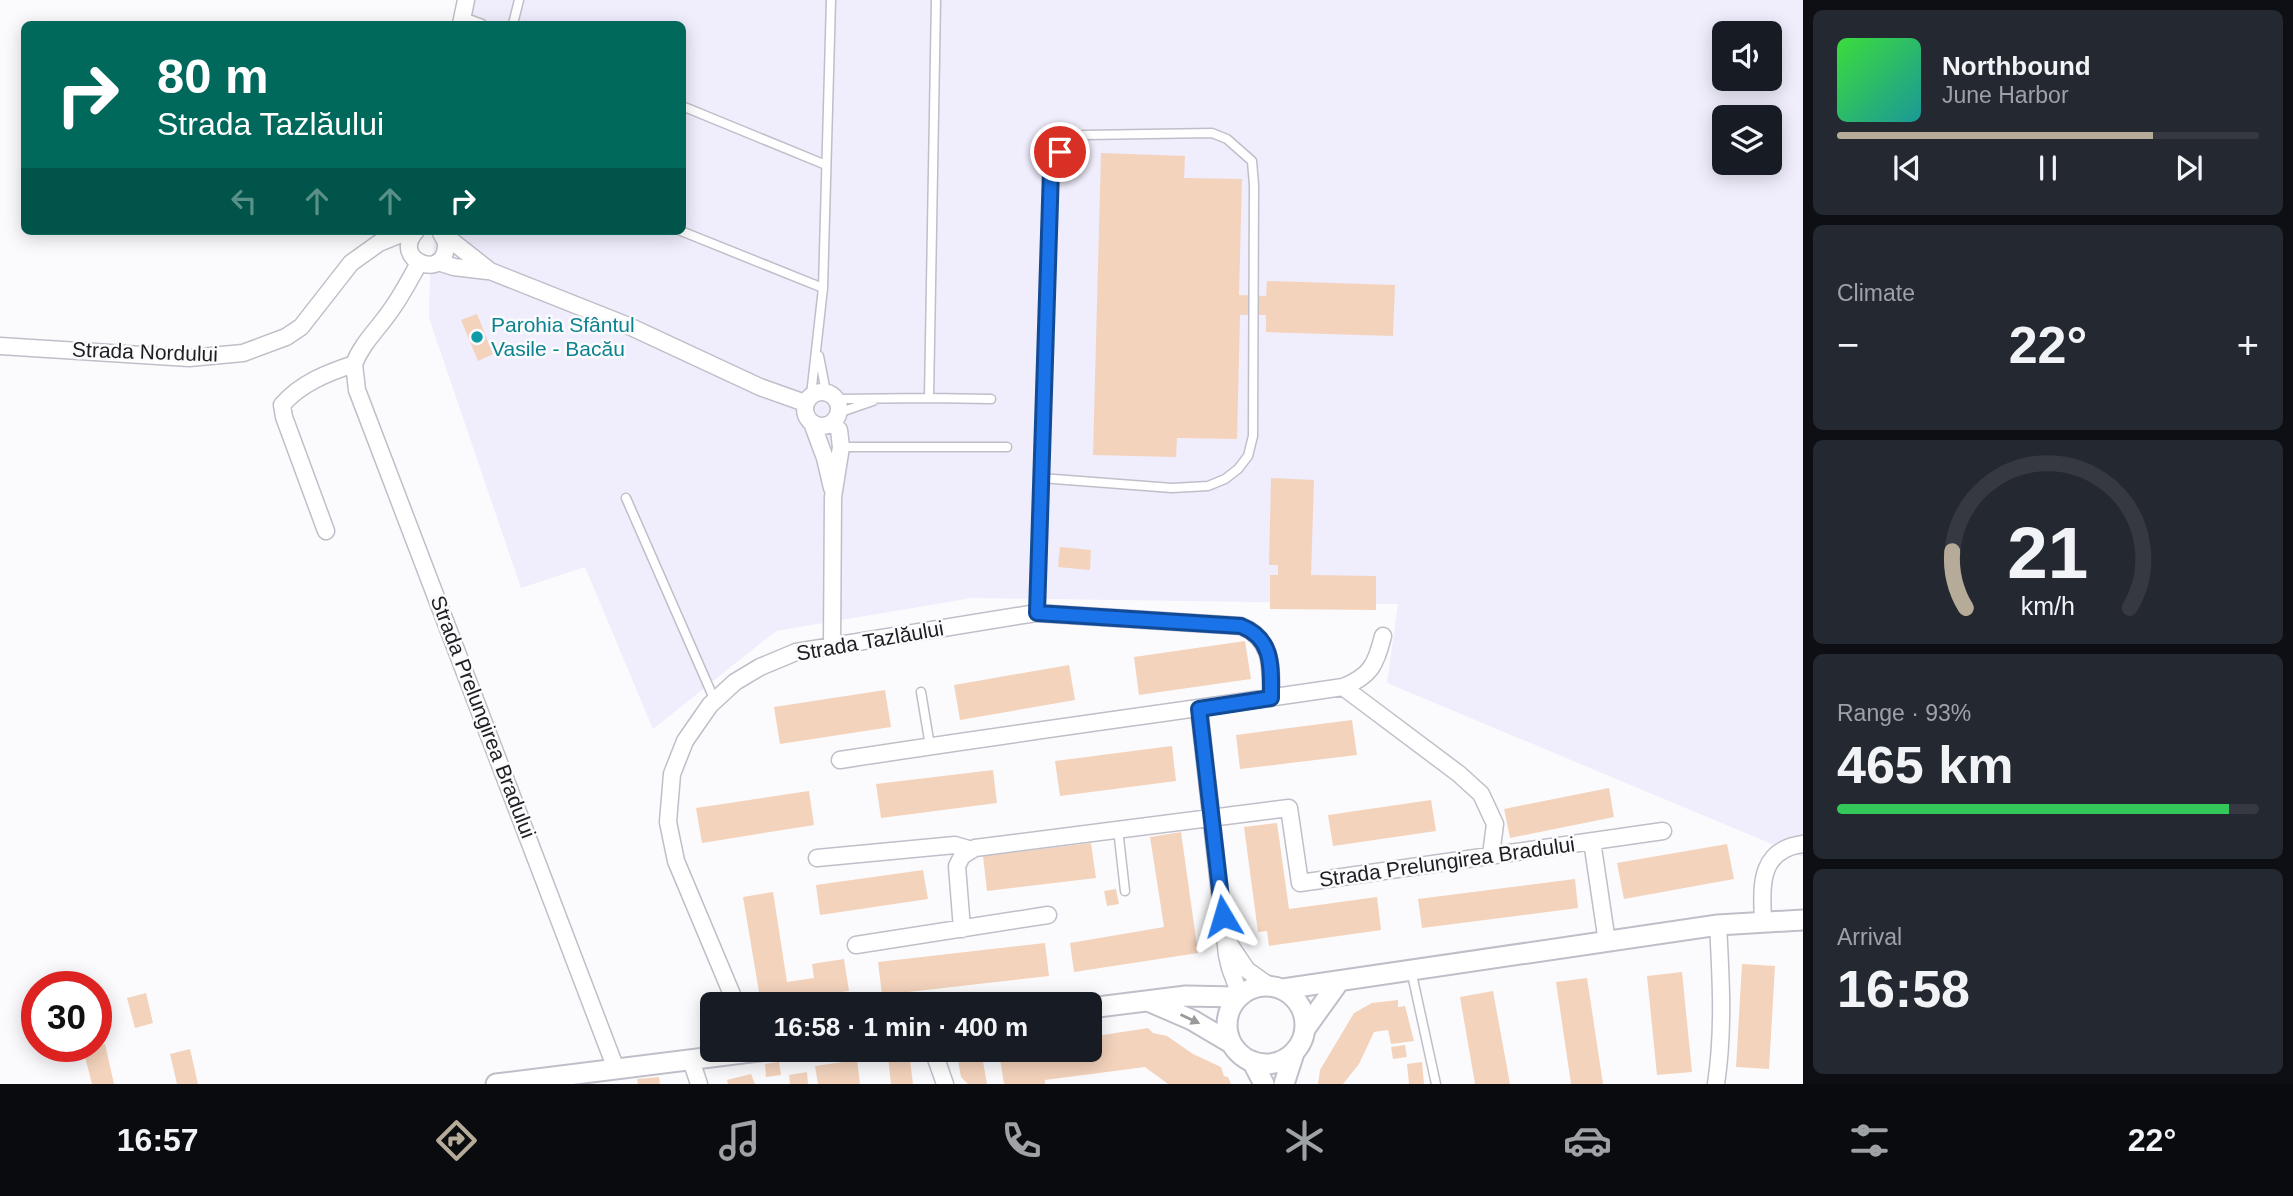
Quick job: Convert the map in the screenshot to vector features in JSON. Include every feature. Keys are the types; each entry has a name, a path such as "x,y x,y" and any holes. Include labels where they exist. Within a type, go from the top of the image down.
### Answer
{"street":[{"path":"462,21 466,0"},
{"path":"413,237 411,254 419,263 432,265 438,262 447,249 442,235"},
{"path":"444,235 490,271 632,327 760,387 825,404 839,430 842,447 834,497 832,645"},
{"name":"Strada Nordului","path":"0,346 189,358 243,353 286,337 301,327 351,263 391,238 413,237"},
{"path":"438,262 454,268 490,271"},
{"path":"326,531 282,405 292,394 321,376 354,364 360,349 394,306 419,263"},
{"name":"Strada Prelungirea Bradului","path":"354,364 357,390 616,1069"},
{"path":"825,404 807,418 812,423 825,458 834,497"},
{"name":"Strada Tazlăului","path":"731,992 677,861 668,822 671,774 685,741 715,701 735,682 760,667 796,652 1037,613 1241,626 1254,631 1263,641 1270,664 1271,698"},
{"path":"840,760 1199,709 1349,684 1368,672 1377,661 1384,636"},
{"path":"1349,684 1481,794 1494,824 1491,855"},
{"path":"1199,709 1230,968 1239,996"},
{"name":"Strada Prelungirea Bradului","path":"817,858 955,845 972,850 1289,808 1300,883 1663,831"},
{"path":"1592,841 1608,942"},
{"path":"1763,923 1761,884 1765,871 1782,851 1803,844"},
{"path":"962,929 957,866 962,856 972,850"},
{"path":"856,945 1048,915"},
{"path":"1231,1043 1227,1019 1230,1007 1239,996 1258,986 1338,983 1717,926 1803,920"},
{"path":"1716,1084 1722,1006 1717,926"},
{"path":"1227,940 1247,970 1293,996 1301,1006 1306,1029"},
{"path":"1147,1001 1192,1020 1231,1043 1243,1057 1274,1064 1294,1053 1300,1046 1306,1029 1338,983"},
{"path":"1102,1007 1186,996 1239,996"},
{"path":"1284,1084 1294,1053"},
{"path":"496,1084 700,1059"},
{"path":"691,1060 699,1084"},
{"path":"1252,1061 1264,1084"},
{"path":"937,1062 945,1084"}],"lane":[{"path":"514,21 519,0"},
{"path":"825,404 818,350 823,288 831,0"},
{"path":"929,398 936,0"},
{"path":"686,108 826,165"},
{"path":"1037,613 1041,478 1051,170 1060,152 1072,140 1084,135 1212,134 1227,139 1252,161 1254,185 1252,436 1248,456 1238,469 1225,479 1208,486 1172,488 1041,478"},
{"path":"686,233 823,288"},
{"path":"818,350 825,404"},
{"path":"825,404 856,398 876,400"},
{"path":"825,404 929,398 991,398"},
{"path":"842,447 1007,447"},
{"path":"626,498 715,701"},
{"path":"921,692 930,746"},
{"path":"1118,829 1125,891"},
{"path":"1411,970 1436,1084"}],"shaded area":[{"path":"475,0 1803,0 1803,857 1387,683 1398,604 972,598 776,631 653,729 585,567 521,588 429,318 430,269 435,235 686,235 686,21 472,21"}],"building":[{"path":"1101,153 1185,156 1184,178 1242,179 1239,295 1266,296 1267,281 1395,285 1393,336 1266,332 1266,315 1240,315 1237,439 1177,438 1176,457 1093,455"},
{"name":"Parohia Sfântul Vasile - Bacău","path":"477,314 493,354 478,361 461,320"},
{"path":"1271,478 1314,480 1311,575 1376,576 1376,610 1270,609 1270,575 1278,575 1278,565 1269,565"},
{"path":"1060,547 1091,550 1090,570 1058,567"},
{"path":"1245,641 1251,679 1139,695 1134,657"},
{"path":"1069,665 1075,700 960,720 954,685"},
{"path":"885,690 891,727 780,744 774,707"},
{"path":"1352,720 1357,755 1240,769 1236,735"},
{"path":"1172,746 1176,781 1060,796 1055,761"},
{"path":"993,770 997,803 881,818 876,784"},
{"path":"1609,788 1614,817 1510,838 1504,809"},
{"path":"809,791 814,825 702,843 696,808"},
{"path":"1431,800 1436,831 1333,846 1328,815"},
{"path":"1277,823 1289,909 1377,897 1381,930 1269,946 1267,931 1258,932 1244,827"},
{"path":"1181,832 1198,953 1074,972 1070,943 1164,927 1150,837"},
{"path":"1091,843 1096,878 987,891 983,856"},
{"path":"1727,844 1734,879 1624,899 1617,863"},
{"path":"923,870 928,899 820,915 816,885"},
{"path":"1575,879 1578,908 1422,928 1418,899"},
{"path":"1116,889 1119,904 1107,906 1104,891"},
{"path":"773,892 787,982 814,978 812,964 844,959 849,991 759,992 743,897"},
{"path":"1045,943 1049,976 908,992 882,992 878,962"},
{"path":"1742,964 1775,966 1769,1069 1736,1067"},
{"path":"1682,972 1692,1072 1657,1075 1647,976"},
{"path":"1587,978 1603,1084 1571,1084 1556,982"},
{"path":"1493,991 1510,1084 1475,1084 1460,997"},
{"path":"146,993 153,1023 135,1028 127,998"},
{"path":"1398,1000 1398,1007 1405,1006 1414,1041 1391,1044 1388,1030 1374,1032 1359,1064 1343,1084 1318,1084 1320,1070 1354,1013 1372,1003"},
{"path":"1148,1028 1221,1067 1231,1084 1168,1084 1145,1067 1045,1080 1045,1084 1004,1084 1000,1062 1102,1062 1102,1035"},
{"path":"1405,1045 1407,1057 1393,1059 1391,1047"},
{"path":"190,1049 198,1084 177,1084 170,1054"},
{"path":"86,1062 109,1062 114,1084 92,1084"},
{"path":"779,1062 781,1075 766,1077 765,1064"},
{"path":"857,1062 860,1084 818,1084 815,1066"},
{"path":"889,1062 910,1062 913,1084 891,1084"},
{"path":"958,1062 983,1062 987,1084 968,1084 961,1077"},
{"path":"1422,1062 1424,1084 1409,1084 1407,1064"},
{"path":"807,1072 808,1084 790,1084 789,1075"},
{"path":"751,1074 755,1084 728,1084 727,1080"},
{"path":"659,1077 660,1084 638,1084 637,1079"}],"place":[{"name":"Parohia Sfântul Vasile - Bacău","path":"477,337"}],"route":[{"path":"1060,152 1051,170 1037,613 1241,626 1254,631 1263,641 1270,664 1271,698 1199,709 1223,916"}]}
